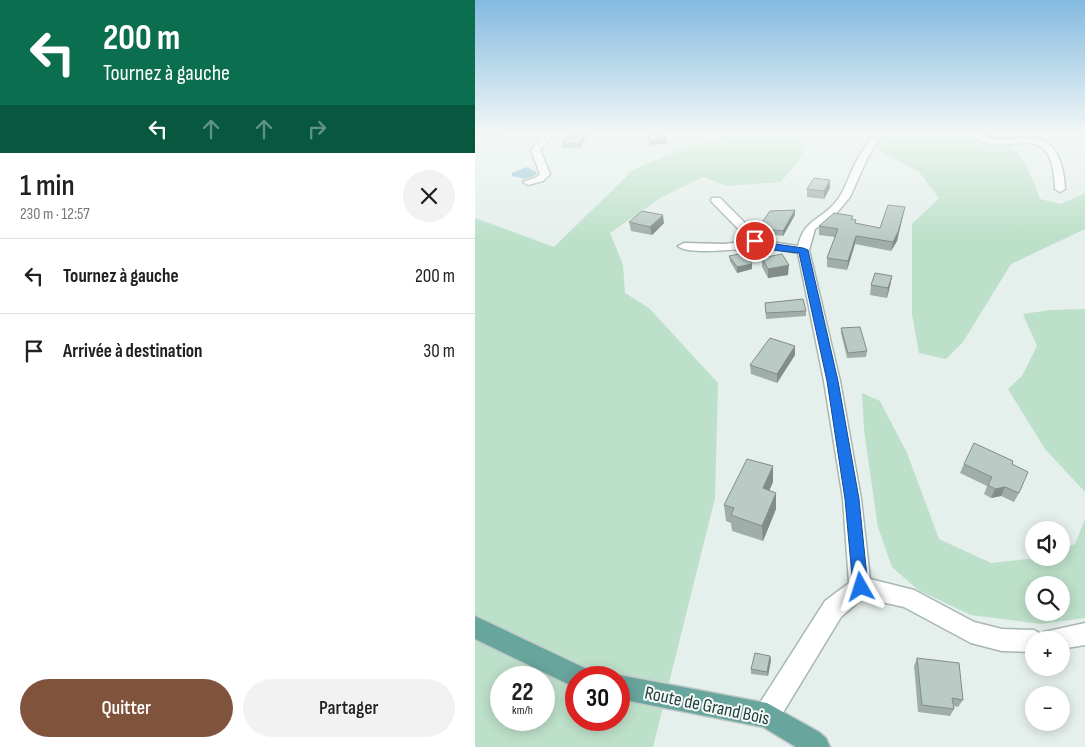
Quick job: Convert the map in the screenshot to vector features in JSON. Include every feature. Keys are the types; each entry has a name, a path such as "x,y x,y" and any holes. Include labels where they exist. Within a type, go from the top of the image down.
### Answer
{"main road":[{"path":"475,626 565,670"},
{"name":"Route de Grand Bois","path":"630,689 767,715 817,747"}],"street":[{"path":"528,182 545,174 543,168"},
{"path":"857,168 847,195 835,209 813,224 806,233 803,250 832,381 852,499 861,587"},
{"path":"1058,168 1060,189"},
{"path":"716,200 760,244"},
{"path":"684,246 760,244 803,250"},
{"path":"861,587 907,597 971,632 1003,640 1025,641"},
{"path":"767,715 833,609 861,587"},
{"path":"1070,637 1085,634"}],"green space":[{"path":"638,168 793,168 781,182 727,186 703,177 662,197 610,233 623,265 625,293 649,308 718,383 715,498 653,747 475,747 475,218 554,247 633,170"},
{"path":"911,168 1027,168 1040,199 1060,204 1084,194 1085,188 1085,229 1011,264 963,342 946,359 919,353 912,314 912,224 939,198 919,172"},
{"path":"1085,309 1085,492 1045,449 1008,389 1022,376 1037,346 1023,314 1050,310"},
{"path":"862,393 880,401 907,453 939,539 991,563 1025,559 1025,566 1070,566 1070,546 1075,544 1085,519 1085,618 1070,620 1070,576 1025,576 1025,621 1063,621 1041,624 971,615 918,590 892,567 878,527 864,430"}],"water":[{"path":"524,168 537,172 536,175 525,179 512,176 512,173"}],"building":[{"path":"814,178 830,180 824,191 807,189"},
{"path":"888,205 905,207 893,242 856,236 848,261 827,258 838,229 819,226 834,213 853,216 851,219 856,220 855,223 880,228"},
{"path":"795,210 783,231 758,228 770,211"},
{"path":"642,211 663,215 650,227 629,222"},
{"path":"745,253 752,264 737,267 729,256"},
{"path":"782,254 789,265 768,269 762,258"},
{"path":"875,273 892,276 888,288 871,285"},
{"path":"803,299 806,311 766,313 765,303"},
{"path":"860,327 867,351 848,353 841,328"},
{"path":"770,338 795,346 777,374 750,365"},
{"path":"974,443 1013,461 1012,464 1028,472 1019,493 1005,487 995,489 988,485 992,477 964,464"},
{"path":"747,459 773,466 763,488 776,493 762,526 731,515 734,508 724,505"},
{"path":"755,653 770,656 767,672 751,669"},
{"path":"917,658 959,663 963,700 952,698 954,709 922,705"}],"route":[{"path":"755,241 767,246 803,250 832,381 852,499 861,587"}]}
